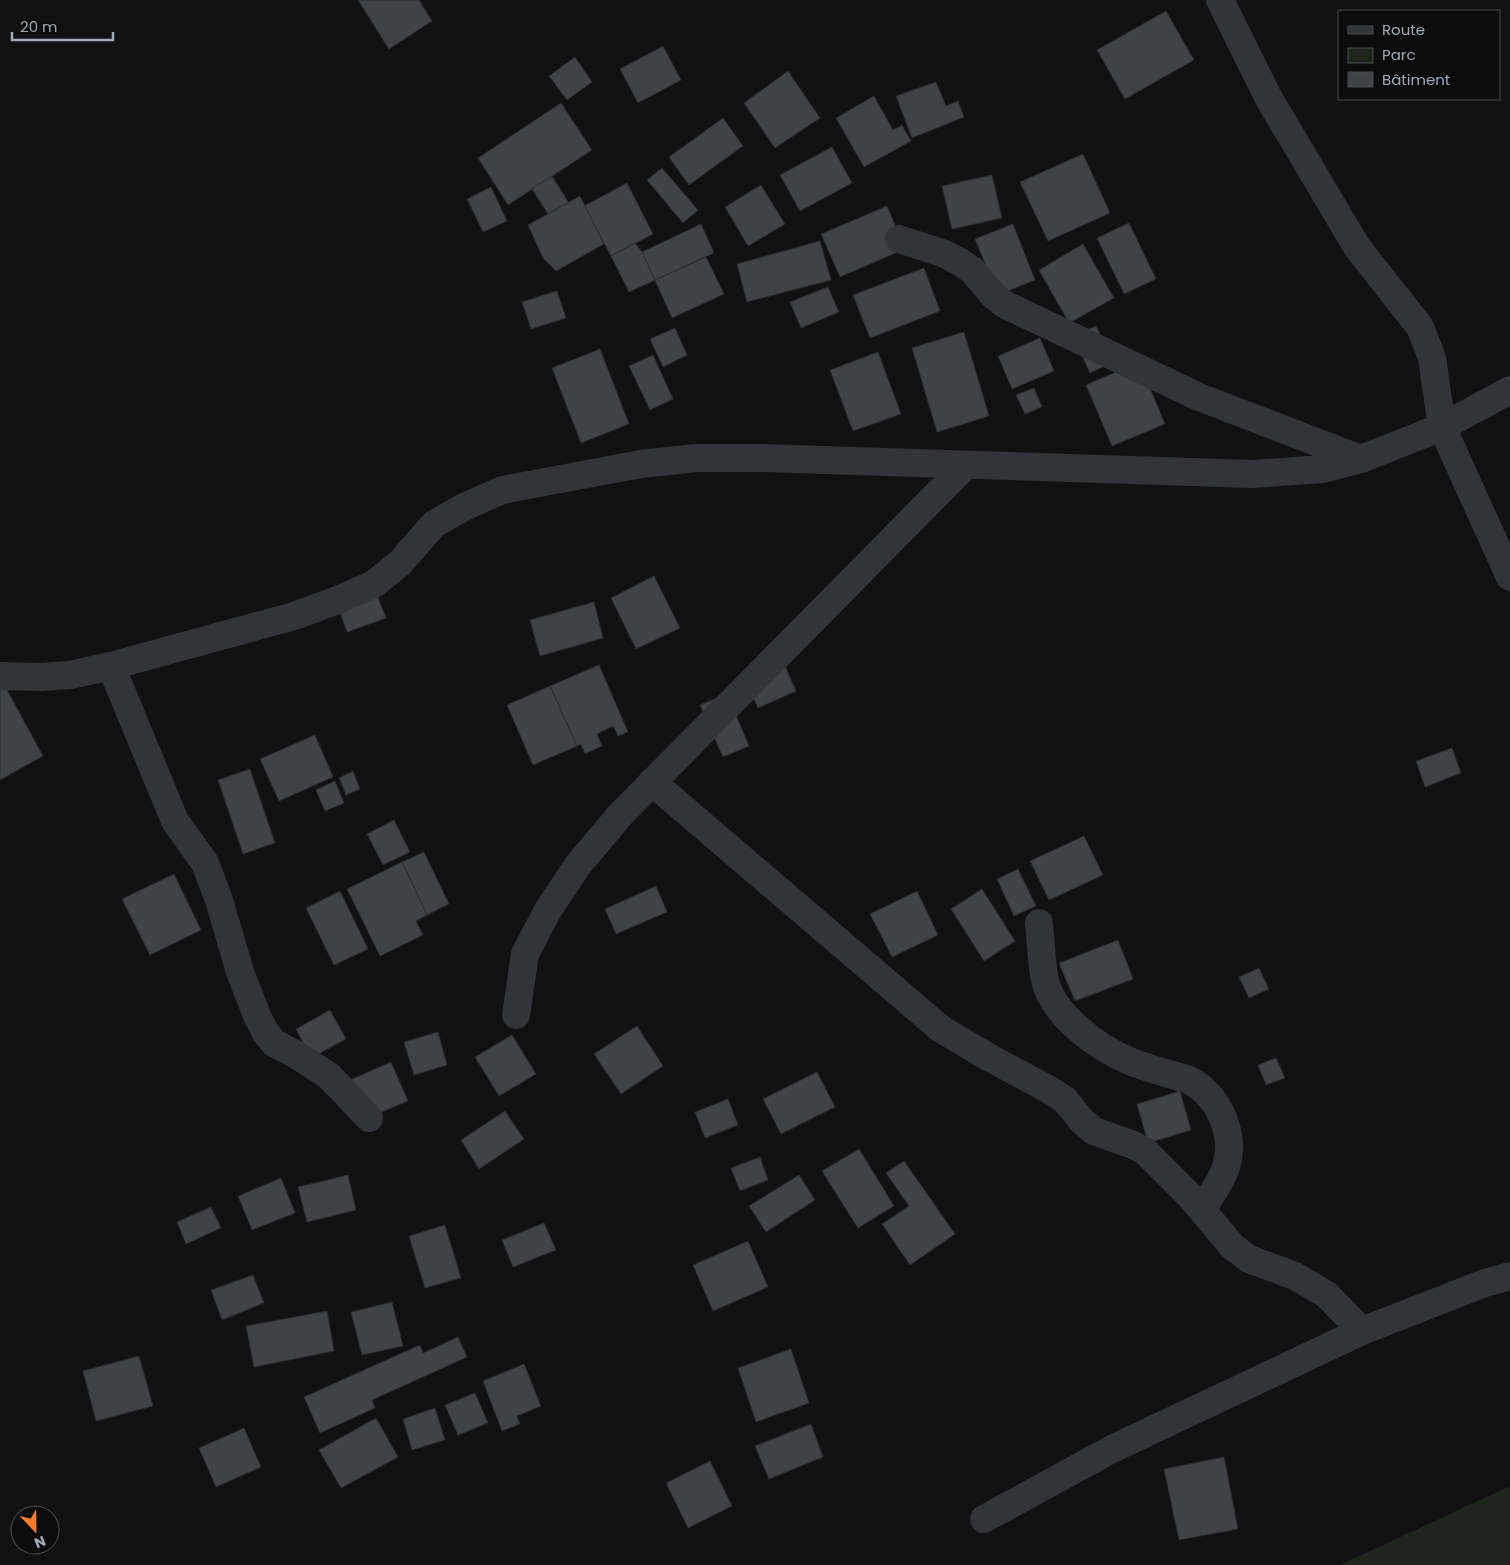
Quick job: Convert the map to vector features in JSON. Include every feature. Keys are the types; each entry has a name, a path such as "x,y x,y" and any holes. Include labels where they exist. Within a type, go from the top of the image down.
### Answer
{"street":[{"path":"1220,0 1268,98 1357,246 1420,327 1432,358 1442,427 1510,577"},
{"path":"899,239 945,254 972,270 992,295 1004,304 1180,388 1220,406 1361,459"},
{"path":"0,676 40,677 70,675 111,666 294,616 335,601 374,584 400,563 434,524 464,507 502,490 641,464 696,458 762,458 1253,474 1323,469 1361,459 1442,427 1510,390"},
{"path":"516,1015 525,954 548,910 578,865 621,814 966,464"},
{"path":"111,666 175,821 205,864 240,972 258,1018 274,1043 330,1076 369,1118"},
{"path":"652,782 941,1029 1065,1100 1082,1121 1094,1131 1145,1151 1202,1210 1232,1246 1249,1259 1295,1276 1327,1295 1362,1332"},
{"path":"1039,923 1045,981 1056,1005 1068,1019 1098,1043 1128,1061 1190,1080 1198,1085 1218,1107 1229,1135 1229,1151 1225,1170 1202,1210"},
{"path":"984,1520 1112,1449 1362,1332 1485,1283 1510,1276"}],"green space":[{"path":"1510,1486 1510,1565 1340,1565"}],"building":[{"path":"358,0 419,0 432,21 389,49"},
{"path":"1166,11 1194,60 1125,99 1097,50"},
{"path":"663,46 681,80 638,103 620,69"},
{"path":"575,57 592,82 567,100 549,76"},
{"path":"788,71 820,118 775,148 744,103"},
{"path":"936,82 946,106 958,101 964,117 912,138 896,96"},
{"path":"874,96 893,130 902,125 911,141 864,167 836,118"},
{"path":"561,103 592,150 508,205 478,158"},
{"path":"723,118 743,146 689,185 669,157"},
{"path":"832,147 852,183 800,211 780,175"},
{"path":"1083,154 1110,213 1048,241 1020,182"},
{"path":"662,168 698,210 683,223 647,180"},
{"path":"992,175 1002,218 952,229 942,186"},
{"path":"552,176 569,203 548,214 532,189"},
{"path":"627,183 653,234 611,256 584,206"},
{"path":"761,185 785,224 748,246 725,207"},
{"path":"491,187 507,221 483,232 467,199"},
{"path":"580,196 604,244 556,271 543,258 528,225"},
{"path":"887,206 905,249 840,277 821,234"},
{"path":"1129,223 1156,279 1124,294 1097,238"},
{"path":"701,224 714,253 655,280 642,252"},
{"path":"1013,224 1035,280 998,295 975,239"},
{"path":"820,241 831,280 747,302 737,264"},
{"path":"635,243 642,252 655,280 629,292 611,256"},
{"path":"1083,244 1114,298 1069,323 1039,270"},
{"path":"706,257 724,294 672,318 655,280"},
{"path":"924,268 940,311 870,338 853,295"},
{"path":"828,287 839,312 801,328 790,302"},
{"path":"557,291 566,318 531,329 522,302"},
{"path":"1096,326 1113,362 1090,373 1073,336"},
{"path":"675,328 687,355 663,367 650,339"},
{"path":"964,332 989,416 937,432 912,348"},
{"path":"1040,338 1054,371 1012,389 998,356"},
{"path":"600,349 629,424 581,443 552,368"},
{"path":"878,352 901,414 853,431 830,370"},
{"path":"653,355 673,399 650,410 629,366"},
{"path":"1139,362 1165,424 1112,446 1086,385"},
{"path":"1034,388 1042,407 1025,414 1016,395"},
{"path":"654,576 680,628 636,649 611,598"},
{"path":"377,595 386,618 347,632 339,609"},
{"path":"594,602 603,638 540,656 530,620"},
{"path":"782,659 796,691 758,708 744,676"},
{"path":"599,665 628,732 618,736 613,726 597,734 602,746 585,754 581,744 577,746 550,686"},
{"path":"0,677 43,756 0,780"},
{"path":"550,686 577,746 533,765 507,705"},
{"path":"727,694 749,746 723,757 700,705"},
{"path":"315,735 333,777 279,801 260,759"},
{"path":"1452,748 1461,773 1425,787 1416,761"},
{"path":"250,769 275,843 243,854 218,780"},
{"path":"353,771 360,789 346,795 339,778"},
{"path":"335,781 344,803 325,811 316,790"},
{"path":"394,820 410,852 383,865 367,834"},
{"path":"1084,836 1103,875 1049,900 1030,861"},
{"path":"424,852 449,904 427,915 402,862"},
{"path":"402,862 427,915 416,921 423,935 380,956 347,889"},
{"path":"1018,869 1036,906 1014,916 997,879"},
{"path":"174,874 201,930 150,955 122,899"},
{"path":"656,886 667,912 616,934 605,909"},
{"path":"982,889 1015,941 984,961 951,909"},
{"path":"340,891 368,949 334,965 306,908"},
{"path":"917,891 938,935 892,957 870,914"},
{"path":"1118,940 1133,979 1075,1001 1059,963"},
{"path":"1259,968 1269,989 1249,998 1239,977"},
{"path":"330,1010 346,1039 311,1058 296,1029"},
{"path":"637,1026 663,1066 621,1094 594,1054"},
{"path":"438,1032 447,1065 414,1075 404,1042"},
{"path":"512,1035 536,1074 499,1096 475,1057"},
{"path":"1276,1058 1285,1078 1266,1085 1258,1065"},
{"path":"391,1062 408,1101 372,1116 341,1084"},
{"path":"817,1072 835,1107 781,1134 763,1099"},
{"path":"1180,1091 1191,1130 1148,1143 1137,1104"},
{"path":"728,1099 738,1125 705,1138 695,1112"},
{"path":"505,1111 524,1139 479,1169 461,1140"},
{"path":"859,1149 894,1206 858,1228 822,1171"},
{"path":"760,1157 768,1180 740,1191 731,1168"},
{"path":"904,1161 955,1234 910,1265 882,1224 909,1206 886,1173"},
{"path":"348,1175 356,1210 307,1222 298,1187"},
{"path":"799,1175 815,1200 766,1232 749,1206"},
{"path":"281,1178 295,1213 252,1230 238,1196"},
{"path":"211,1207 221,1228 186,1244 177,1222"},
{"path":"544,1223 556,1250 513,1267 502,1240"},
{"path":"445,1225 461,1278 425,1288 409,1236"},
{"path":"748,1241 768,1287 713,1311 693,1265"},
{"path":"253,1275 264,1303 222,1320 211,1290"},
{"path":"392,1302 403,1346 362,1355 351,1312"},
{"path":"327,1311 334,1351 254,1367 246,1326"},
{"path":"458,1337 467,1357 372,1400 375,1408 320,1433 304,1397 420,1345 423,1353"},
{"path":"791,1349 809,1403 756,1422 738,1368"},
{"path":"139,1356 153,1406 96,1421 83,1371"},
{"path":"524,1364 541,1406 517,1416 520,1424 502,1431 483,1381"},
{"path":"475,1393 488,1423 458,1435 445,1405"},
{"path":"435,1408 445,1440 412,1450 403,1419"},
{"path":"376,1418 398,1457 341,1488 319,1450"},
{"path":"811,1424 823,1457 769,1479 755,1446"},
{"path":"244,1428 261,1467 216,1487 199,1448"},
{"path":"1224,1457 1238,1529 1179,1540 1164,1469"},
{"path":"710,1461 732,1506 688,1528 666,1483"}]}
